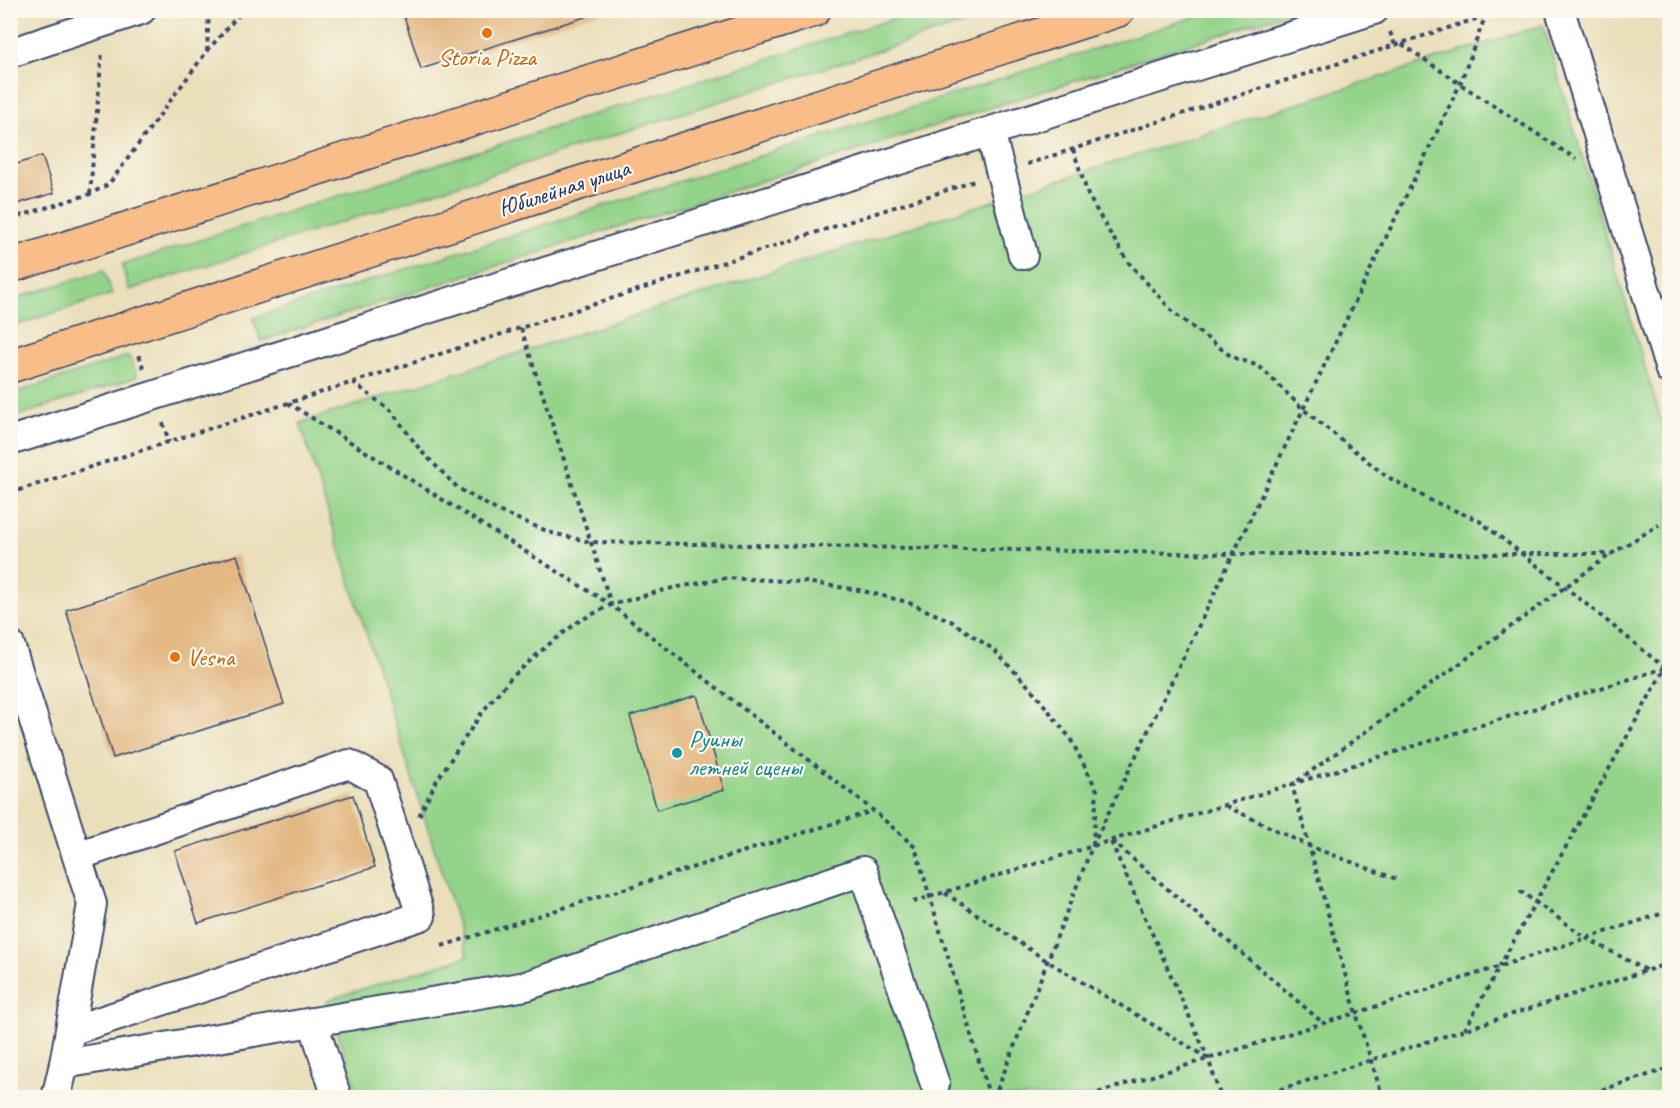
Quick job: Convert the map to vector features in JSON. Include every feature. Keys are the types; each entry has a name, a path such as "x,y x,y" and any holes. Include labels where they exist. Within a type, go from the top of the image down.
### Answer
{"main road":[{"path":"10,266 813,10"},
{"name":"Юбилейная улица","path":"10,366 1118,10"}],"street":[{"path":"10,53 141,10"},
{"path":"10,441 1374,10"},
{"path":"1560,10 1670,370"},
{"path":"990,132 1023,255"},
{"path":"10,645 92,904 56,1098"},
{"path":"70,1031 421,916 378,780 349,764 77,856"},
{"path":"64,1064 526,986 863,871 935,1084"},
{"path":"313,1022 336,1098"}],"path":[{"path":"207,51 209,10"},
{"path":"10,219 90,194 110,184 207,51 243,10"},
{"path":"10,493 1485,16 1534,10"},
{"path":"992,1098 1092,847 1460,84 1485,16"},
{"path":"90,194 104,23"},
{"path":"1402,43 1460,84 1612,183"},
{"path":"1073,149 1088,195 1129,263 1174,313 1232,357 1259,366 1303,410 1386,476 1432,501 1479,520 1667,668"},
{"path":"521,328 611,605"},
{"path":"353,382 392,412 421,451 458,488 498,511 552,533 590,542 1234,554 1611,554"},
{"path":"288,403 611,605 874,811 915,847 992,1098"},
{"path":"1292,785 1611,554 1659,525"},
{"path":"400,850 437,780 483,711 510,679 548,645 571,627 611,605 668,589 727,578 805,582 859,590 907,602 951,621 994,650 1033,691 1070,738 1097,790 1092,847"},
{"path":"914,902 1667,668"},
{"path":"1465,1029 1667,668"},
{"path":"1292,785 1356,1013 1383,1098"},
{"path":"1225,806 1309,846 1399,880"},
{"path":"441,946 874,811"},
{"path":"1111,841 1323,1023"},
{"path":"1111,841 1208,1058 1221,1098"},
{"path":"1520,891 1586,938 1647,971"},
{"path":"945,892 1047,961 1208,1058"},
{"path":"1081,1098 1356,1013 1669,912"},
{"path":"1254,1098 1670,963"},
{"path":"1576,1098 1670,1068"}],"green space":[{"path":"917,11 1003,11 129,290 122,265"},
{"path":"1213,11 1294,11 261,341 253,318"},
{"path":"1543,25 1669,447 1669,1097 359,1097 327,1000 468,956 300,423"},
{"path":"104,270 112,294 11,327 11,300"},
{"path":"129,356 137,377 11,418 11,394"}],"building":[{"path":"402,10 604,10 604,11 421,69"},
{"path":"42,156 54,193 10,206 10,166"},
{"name":"Vesna","path":"237,555 284,704 113,758 66,610"},
{"name":"Руины летней сцены","path":"697,695 724,790 657,810 630,716"},
{"path":"353,795 375,867 198,923 175,851"}],"place":[{"name":"Storia Pizza","path":"487,33"},
{"name":"Vesna","path":"175,657"},
{"name":"Руины летней сцены","path":"677,753"}]}
